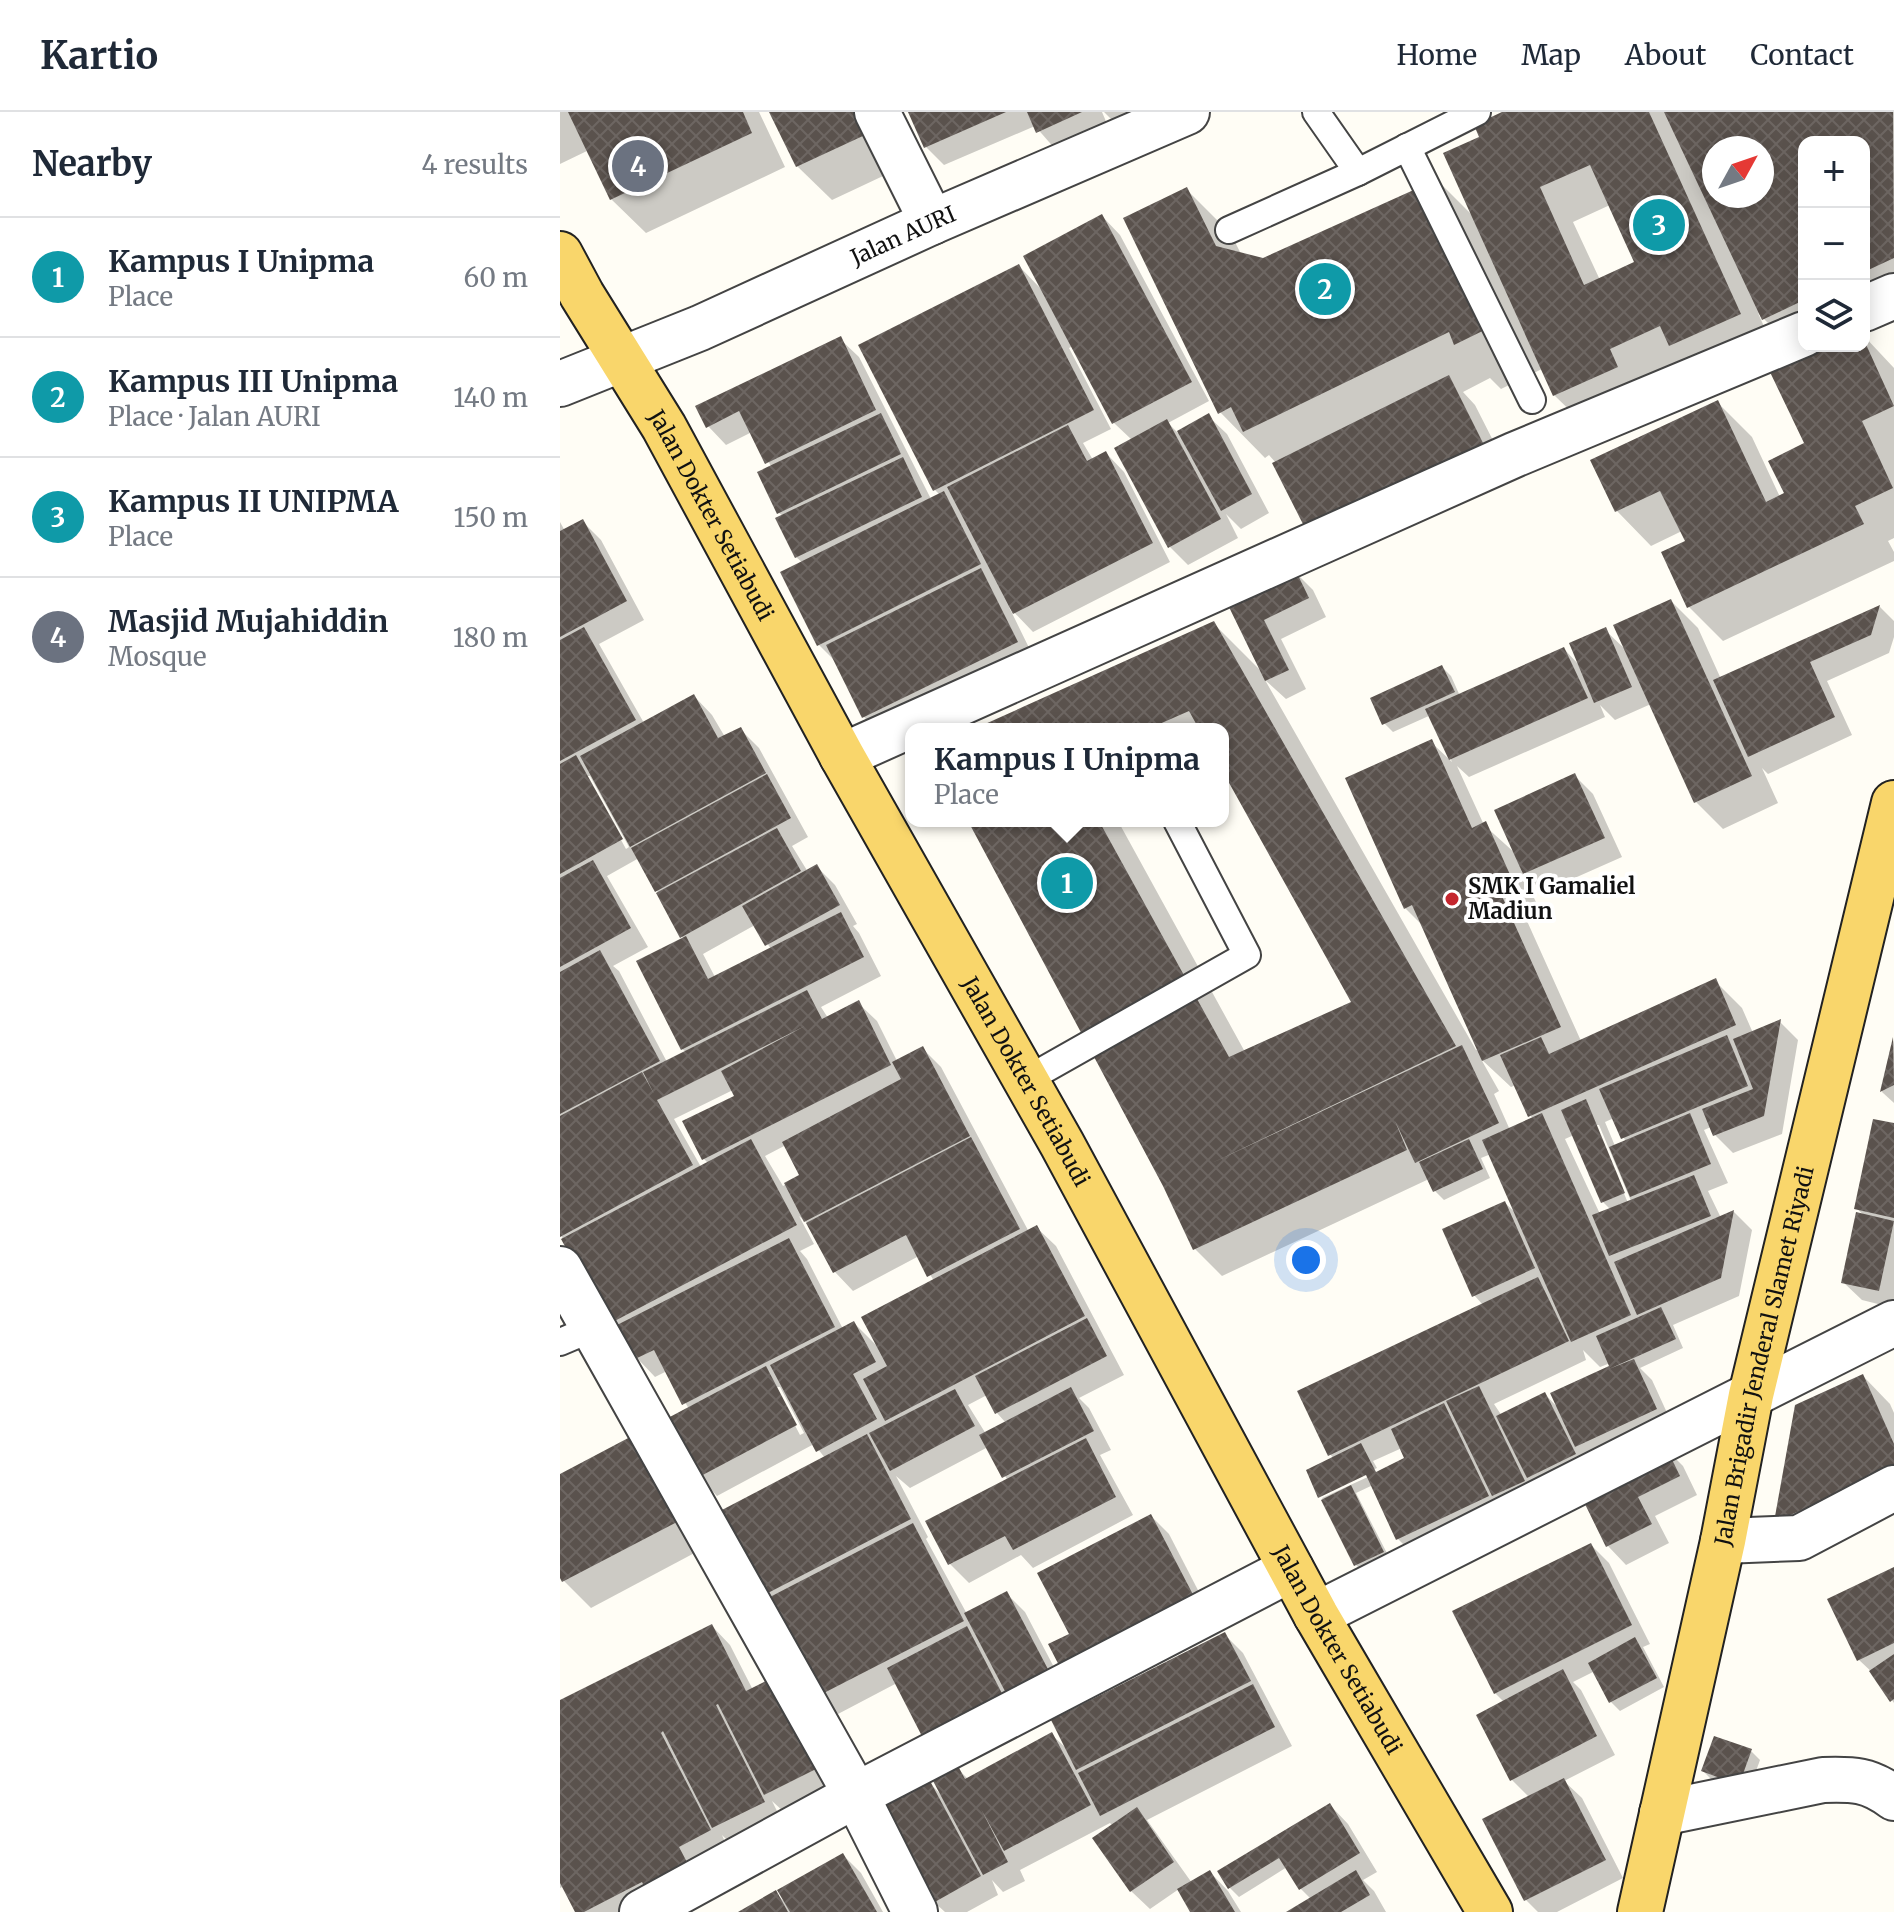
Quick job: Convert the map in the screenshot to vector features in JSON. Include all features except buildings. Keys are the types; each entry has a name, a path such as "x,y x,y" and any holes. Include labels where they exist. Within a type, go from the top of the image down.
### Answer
{"main road":[{"name":"Jalan Dokter Setiabudi","path":"560,254 664,427 842,756 1026,1080 1316,1615 1490,1912"},
{"name":"Jalan Brigadir Jenderal Slamet Riyadi","path":"1640,1912 1723,1541 1751,1395 1894,803"}],"street":[{"path":"877,112 932,222"},
{"name":"Jalan AURI","path":"560,384 622,361 1187,112"},
{"path":"1870,306 1894,296"},
{"path":"916,723 1514,455 1798,337"},
{"path":"842,756 905,728"},
{"path":"560,1269 577,1335 856,1795 915,1912"},
{"path":"1316,1615 1894,1323"},
{"path":"1723,1541 1799,1538 1894,1488"},
{"path":"642,1912 856,1795 1291,1569"},
{"path":"1662,1813 1823,1780 1850,1779 1876,1784 1894,1798"}],"lane":[{"path":"1316,112 1358,172"},
{"path":"1229,230 1358,172 1477,112"},
{"path":"1407,147 1532,400"},
{"path":"1026,1080 1247,955 1180,827"}],"place":[{"name":"Masjid Mujahiddin","path":"638,166"},
{"name":"Kampus II UNIPMA","path":"1659,225"},
{"name":"Kampus III Unipma","path":"1325,289"},
{"name":"Kampus I Unipma","path":"1067,883"},
{"name":"SMK I Gamaliel Madiun","path":"1452,899"}]}
